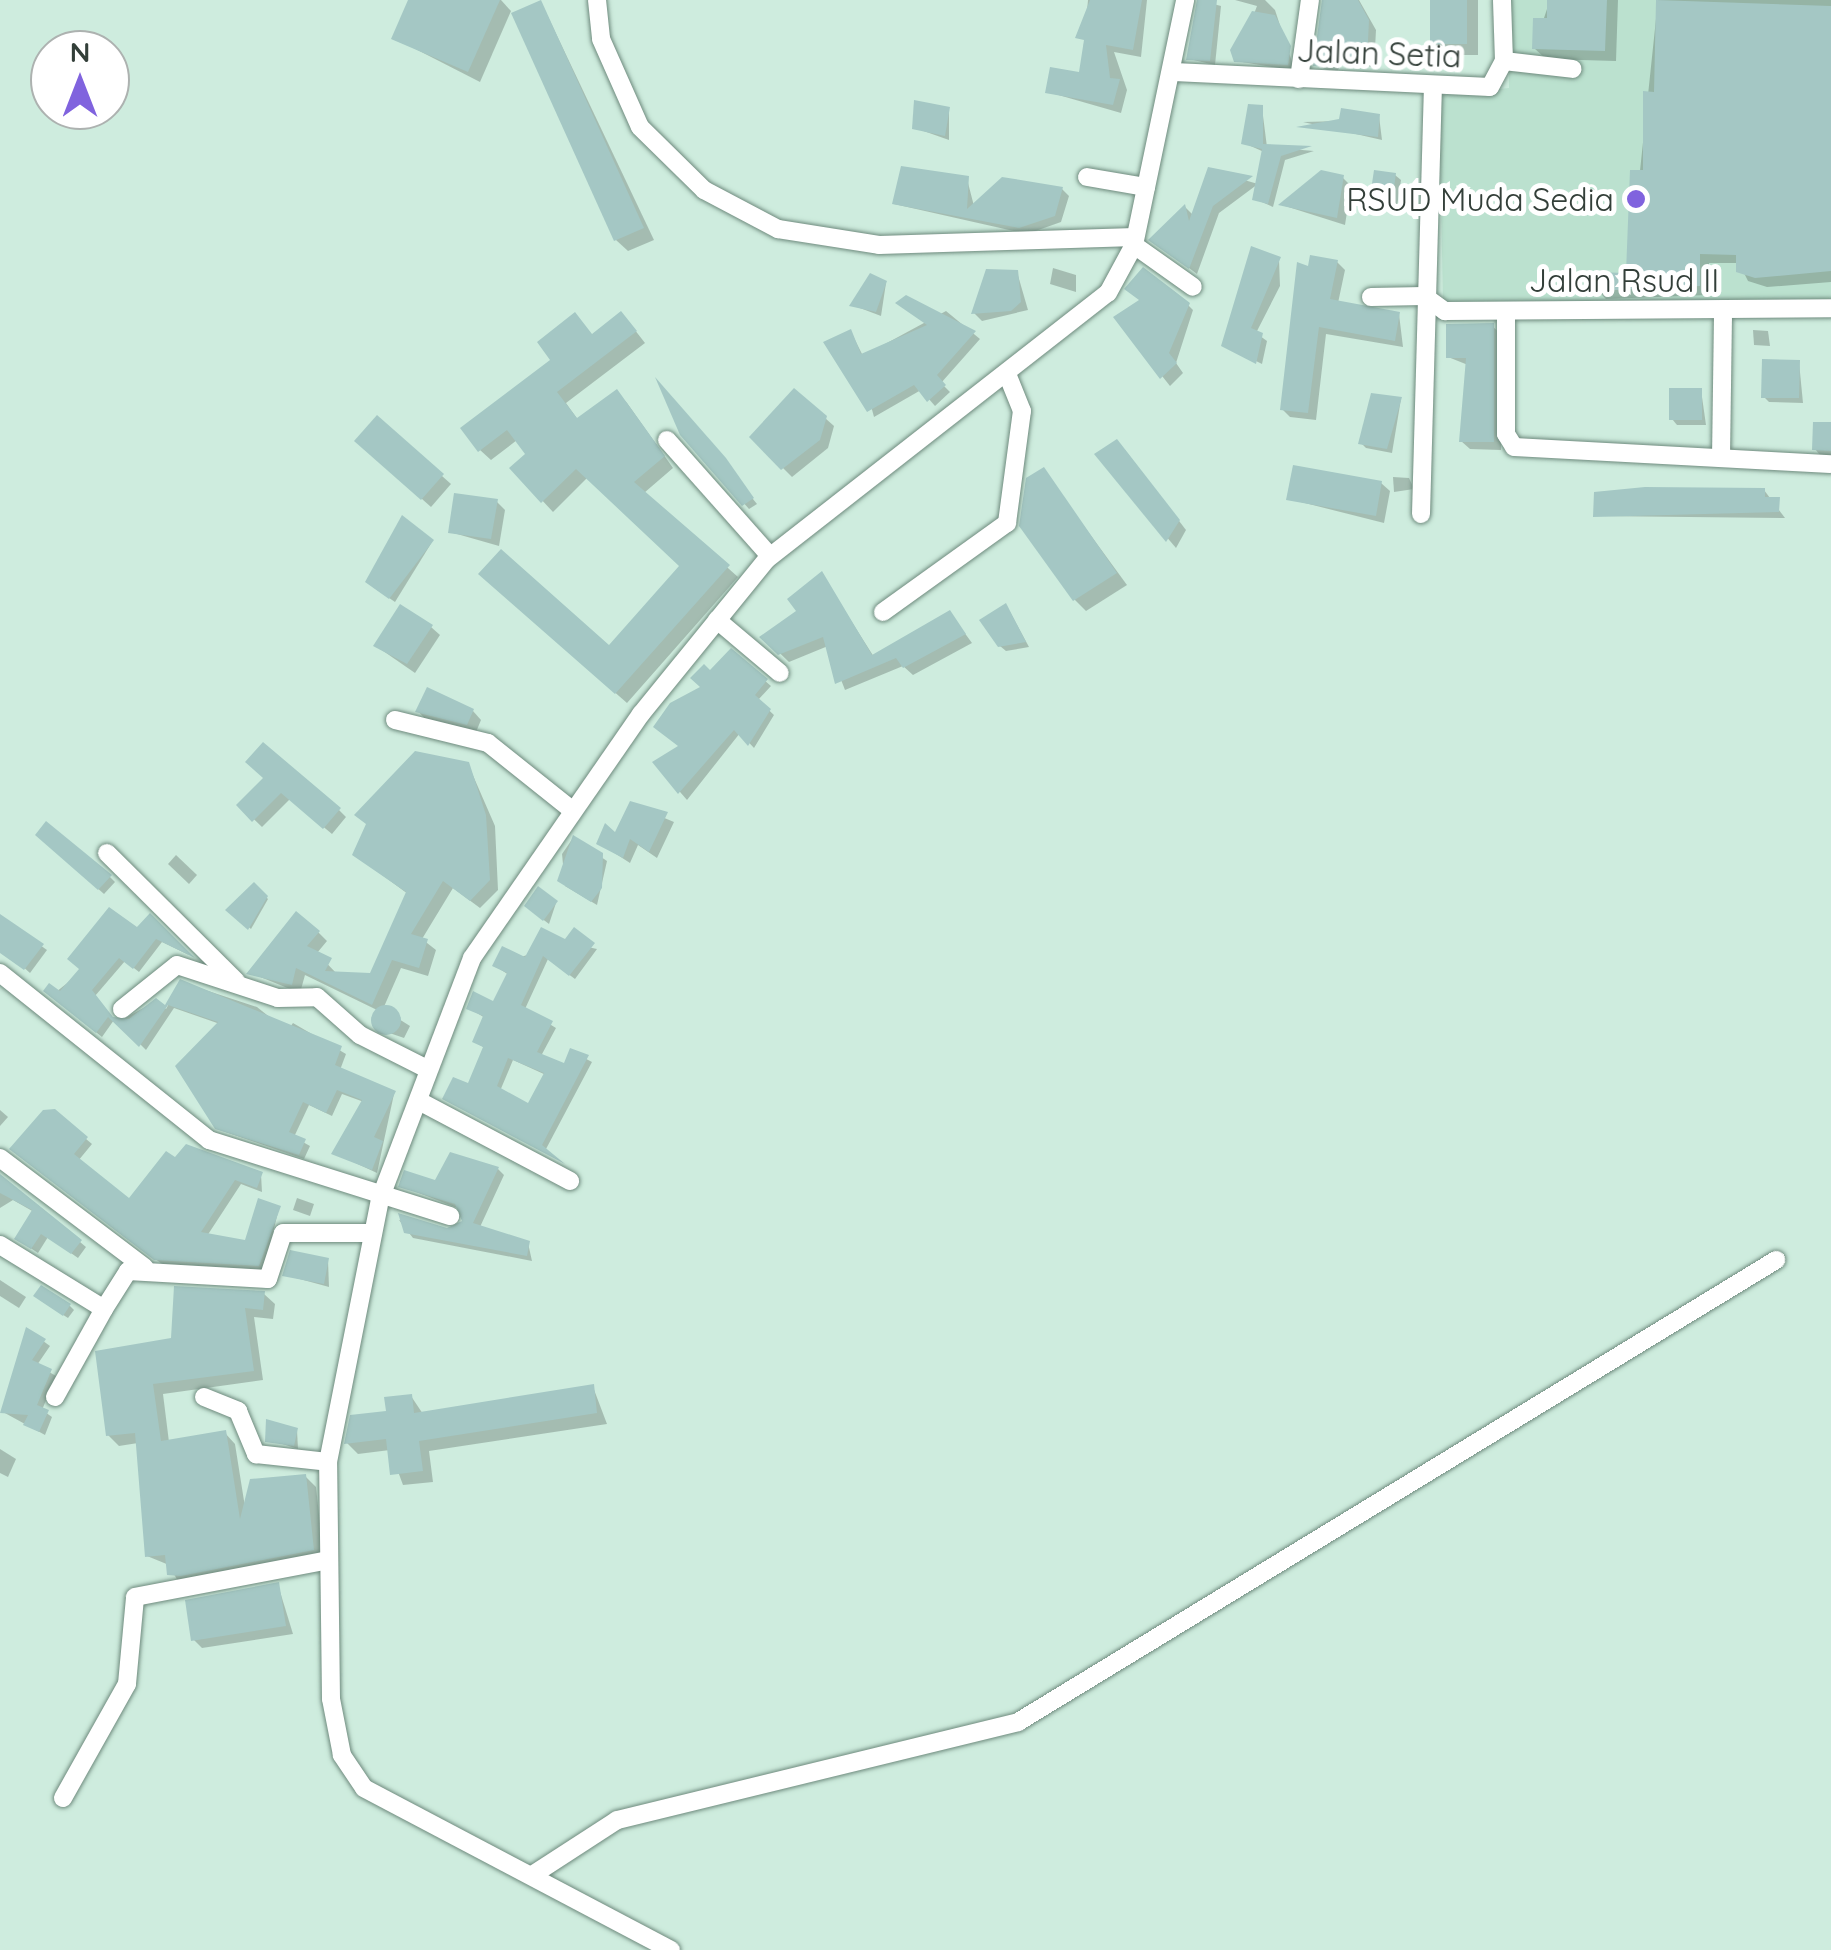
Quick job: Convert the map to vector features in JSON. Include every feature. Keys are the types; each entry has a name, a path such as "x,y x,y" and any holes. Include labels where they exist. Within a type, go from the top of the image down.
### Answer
{"street":[{"path":"597,0 602,39 640,127 704,190 778,228 879,245 1134,241 1193,287"},
{"path":"671,1950 534,1874 364,1788 349,1772 334,1729 328,1462 380,1198 472,958 572,810 718,620 770,556 1095,308 1134,241 1174,72 1184,0"},
{"path":"1299,79 1310,0"},
{"name":"Jalan Setia","path":"1174,72 1490,87 1504,61 1502,0"},
{"path":"1504,61 1574,68"},
{"path":"1421,514 1424,296 1434,87"},
{"path":"1087,176 1146,187"},
{"name":"Jalan Rsud II","path":"1371,297 1424,296 1445,310 1831,308"},
{"path":"1721,458 1722,309"},
{"path":"1506,310 1506,434 1514,447 1831,464"},
{"path":"883,612 1007,523 1022,410 1008,377"},
{"path":"666,440 770,556"},
{"path":"718,620 780,673"},
{"path":"395,720 488,744 572,810"},
{"path":"107,853 236,981"},
{"path":"122,1009 177,965 195,978 236,981 278,998 324,1000 360,1035 429,1070"},
{"path":"0,973 209,1140 380,1198 450,1216"},
{"path":"419,1101 570,1181"},
{"path":"0,1158 144,1268"},
{"path":"55,1397 128,1271 144,1268 268,1279 283,1233 373,1233"},
{"path":"0,1245 104,1309"},
{"path":"534,1874 617,1820 1018,1722 1645,1332 1776,1260"},
{"path":"204,1396 238,1411 256,1454 328,1462"},
{"path":"63,1798 126,1684 135,1597 329,1560"}],"shaded area":[{"name":"RSUD Muda Sedia","path":"1508,0 1831,0 1831,304 1443,304 1439,95 1509,88"}],"building":[{"path":"408,0 500,0 468,72 391,39"},
{"path":"541,0 644,228 614,241 511,13"},
{"path":"1090,0 1142,0 1133,50 1106,45 1110,78 1120,79 1113,105 1045,93 1050,67 1079,72 1084,40 1075,38"},
{"path":"1197,0 1217,0 1210,61 1186,60"},
{"path":"1322,0 1358,0 1369,20 1367,62 1336,52 1329,67 1313,66"},
{"path":"1430,0 1467,0 1467,44 1430,44"},
{"path":"1547,0 1607,0 1605,51 1532,49 1533,18 1547,18"},
{"path":"1656,0 1831,6 1831,271 1755,278 1736,272 1736,255 1700,254 1700,286 1594,291 1594,272 1626,273 1630,170 1643,170 1643,91 1654,92"},
{"path":"1252,11 1275,15 1291,46 1288,65 1234,62 1230,50"},
{"path":"914,100 950,107 945,136 912,129"},
{"path":"1248,104 1263,105 1263,144 1312,146 1281,156 1268,204 1252,200 1262,149 1241,144"},
{"path":"1341,108 1380,114 1378,137 1296,127 1339,119"},
{"path":"901,166 969,176 967,209 1002,177 1063,187 1055,216 1019,228 892,204"},
{"path":"1208,167 1253,176 1213,206 1189,269 1148,240 1185,204 1189,221"},
{"path":"1321,170 1344,175 1337,218 1278,205"},
{"path":"1374,170 1396,173 1391,210 1369,204"},
{"path":"1251,246 1281,257 1251,328 1263,333 1256,364 1221,346"},
{"path":"1310,255 1338,260 1330,299 1400,312 1395,341 1319,327 1308,413 1280,410 1297,262 1308,266"},
{"path":"1143,267 1190,303 1169,353 1177,363 1160,379 1113,317 1139,300 1124,289"},
{"path":"986,269 1018,270 1021,302 1011,311 971,314"},
{"path":"870,273 887,281 876,312 849,306"},
{"path":"906,295 976,331 937,375 946,385 927,402 914,385 867,412 823,342 851,329 861,354 927,325 895,303"},
{"path":"621,311 637,331 557,392 577,418 617,389 665,456 634,482 730,565 615,694 478,574 501,549 609,645 679,566 576,469 541,503 509,468 525,454 507,430 478,452 460,428 550,360 537,342 575,312 592,334"},
{"path":"1494,323 1494,442 1459,442 1466,358 1446,358 1446,324"},
{"path":"1762,359 1800,360 1799,398 1761,398"},
{"path":"655,377 726,458 754,498 742,506 680,435"},
{"path":"794,388 827,416 820,440 781,470 749,437"},
{"path":"1669,388 1702,388 1702,420 1669,420"},
{"path":"1371,393 1402,397 1387,449 1358,444"},
{"path":"377,415 444,474 421,500 354,441"},
{"path":"1813,422 1831,422 1831,451 1812,450"},
{"path":"1117,439 1180,520 1166,542 1094,454"},
{"path":"1293,465 1382,481 1376,516 1286,500"},
{"path":"1044,467 1117,573 1073,601 1019,526 1026,478"},
{"path":"1645,487 1765,488 1765,497 1780,497 1779,512 1593,517 1594,492"},
{"path":"454,493 498,499 491,539 448,533"},
{"path":"402,515 434,540 389,599 365,582"},
{"path":"822,571 872,655 950,610 966,634 903,668 896,658 835,684 823,637 778,655 759,637 796,611 787,599"},
{"path":"1006,603 1026,642 998,647 979,620"},
{"path":"400,604 433,625 407,664 373,646"},
{"path":"731,648 768,679 755,695 771,709 748,746 734,730 678,794 652,762 678,746 653,727 670,703 700,687 690,678 704,664 710,670"},
{"path":"427,687 474,709 467,725 415,712"},
{"path":"263,742 341,808 323,829 281,793 252,822 236,805 263,778 245,762"},
{"path":"415,751 469,762 486,815 490,880 470,901 443,881 411,934 428,939 419,968 392,960 372,1005 296,968 292,985 246,974 296,911 320,931 307,946 332,958 325,971 370,973 406,892 352,855 366,824 354,815"},
{"path":"630,801 668,812 649,852 630,839 623,858 596,844 605,823 615,832"},
{"path":"46,821 112,875 98,890 35,835"},
{"path":"573,835 603,853 602,888 591,902 557,881"},
{"path":"254,882 268,896 248,930 225,910"},
{"path":"538,886 558,901 543,921 524,906"},
{"path":"109,907 137,927 150,913 195,958 156,939 133,969 119,958 92,990 113,1017 129,1019 156,998 165,1005 180,979 342,1046 335,1065 396,1091 374,1137 383,1141 372,1170 331,1154 362,1100 337,1090 326,1113 303,1102 289,1132 306,1139 299,1155 215,1129 175,1066 218,1022 168,1005 139,1047 108,1017 96,1033 43,991 49,983 60,991 79,969 67,959"},
{"path":"0,914 44,944 24,970 0,953"},
{"path":"541,927 565,939 574,927 595,943 569,976 543,956 521,1005 553,1021 537,1052 564,1063 570,1048 589,1055 542,1145 565,1164 442,1099 453,1077 468,1083 483,1047 472,1042 483,1016 466,1009 473,991 493,1001 507,973 492,966 502,946 525,957","holes":["508,1058 544,1073 528,1103 497,1086"]},
{"path":"386,1005 397,1009 401,1020 397,1031 386,1035 375,1031 371,1020 375,1009"},
{"path":"55,1109 88,1137 74,1154 129,1198 166,1151 175,1157 186,1144 263,1172 257,1188 235,1180 201,1232 245,1240 258,1198 281,1206 259,1266 154,1260 9,1149 43,1110"},
{"path":"450,1152 499,1167 473,1223 530,1241 527,1256 404,1233 398,1213 447,1228 462,1221 455,1204 398,1187 404,1170 435,1180"},
{"path":"0,1174 82,1240 71,1254 41,1234 31,1249 14,1239 32,1210 0,1193"},
{"path":"290,1250 329,1258 324,1284 282,1276"},
{"path":"41,1285 71,1304 63,1316 33,1296"},
{"path":"174,1286 265,1291 263,1310 245,1308 254,1371 153,1384 161,1441 226,1430 240,1519 250,1479 306,1474 314,1550 181,1576 167,1575 165,1555 145,1557 135,1433 106,1436 95,1351 171,1338"},
{"path":"26,1327 46,1339 32,1360 52,1369 37,1405 49,1410 39,1432 23,1425 28,1415 0,1413"},
{"path":"594,1384 597,1413 419,1441 423,1471 390,1475 386,1439 344,1444 350,1415 386,1411 384,1397 412,1394 414,1413"},
{"path":"266,1419 298,1428 294,1446 265,1442"},
{"path":"279,1582 286,1626 191,1641 185,1600"}],"place":[{"name":"RSUD Muda Sedia","path":"1636,199"}]}
